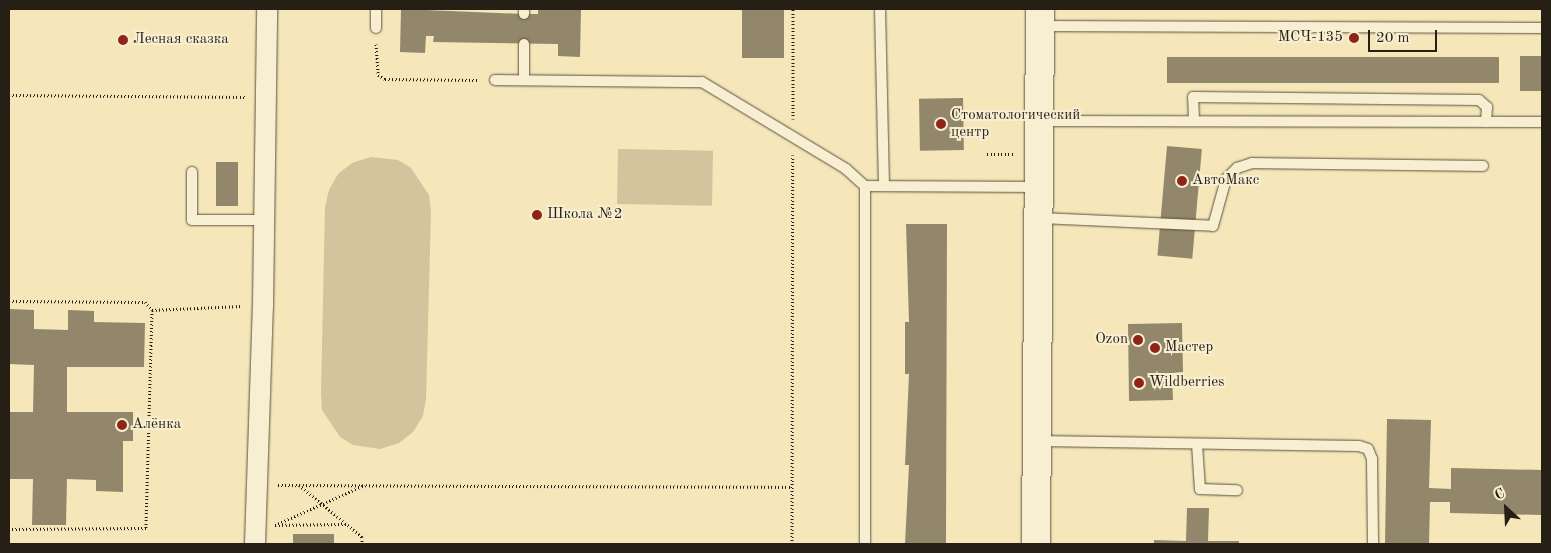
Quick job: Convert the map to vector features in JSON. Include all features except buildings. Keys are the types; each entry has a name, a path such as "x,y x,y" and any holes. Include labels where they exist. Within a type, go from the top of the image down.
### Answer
{"street":[{"path":"255,544 265,220 267,9"},
{"path":"1036,544 1040,17"}],"lane":[{"path":"376,9 376,28"},
{"path":"880,9 884,186"},
{"path":"1040,17 1542,28"},
{"path":"524,44 524,80"},
{"path":"495,80 702,82 846,169 865,186 1039,187"},
{"path":"1194,121 1193,97 1479,100 1487,107 1486,122"},
{"path":"1039,121 1542,122"},
{"path":"1039,218 1213,226 1226,179 1237,168 1252,163 1483,166"},
{"path":"192,172 192,220 265,220"},
{"path":"865,186 865,544"},
{"path":"1038,441 1359,446 1368,449 1372,459 1373,544"},
{"path":"1197,444 1200,488 1237,490"}],"path":[{"path":"792,544 793,9"},
{"path":"376,28 376,66 378,75 385,79 495,80"},
{"path":"9,95 256,97"},
{"path":"987,154 1017,154"},
{"path":"9,301 145,302 152,310 146,528 9,529"},
{"path":"152,310 263,306"},
{"path":"275,485 792,487"},
{"path":"298,485 362,537 362,544"},
{"path":"346,524 275,525 366,485"}],"shaded area":[{"path":"618,149 713,151 712,206 617,204"},
{"path":"371,157 398,160 411,168 429,195 431,212 426,399 423,416 413,432 399,443 380,449 353,445 340,437 322,410 321,393 325,207 329,190 338,174 352,163"}],"place":[{"name":"МСЧ-135","path":"1354,38"},
{"name":"Лесная сказка","path":"123,40"},
{"name":"Стоматологический центр","path":"941,124"},
{"name":"АвтоМакс","path":"1182,181"},
{"name":"Школа №2","path":"537,215"},
{"name":"Ozon","path":"1138,340"},
{"name":"Мастер","path":"1155,348"},
{"name":"Wildberries","path":"1139,383"},
{"name":"Алёнка","path":"122,425"}]}
